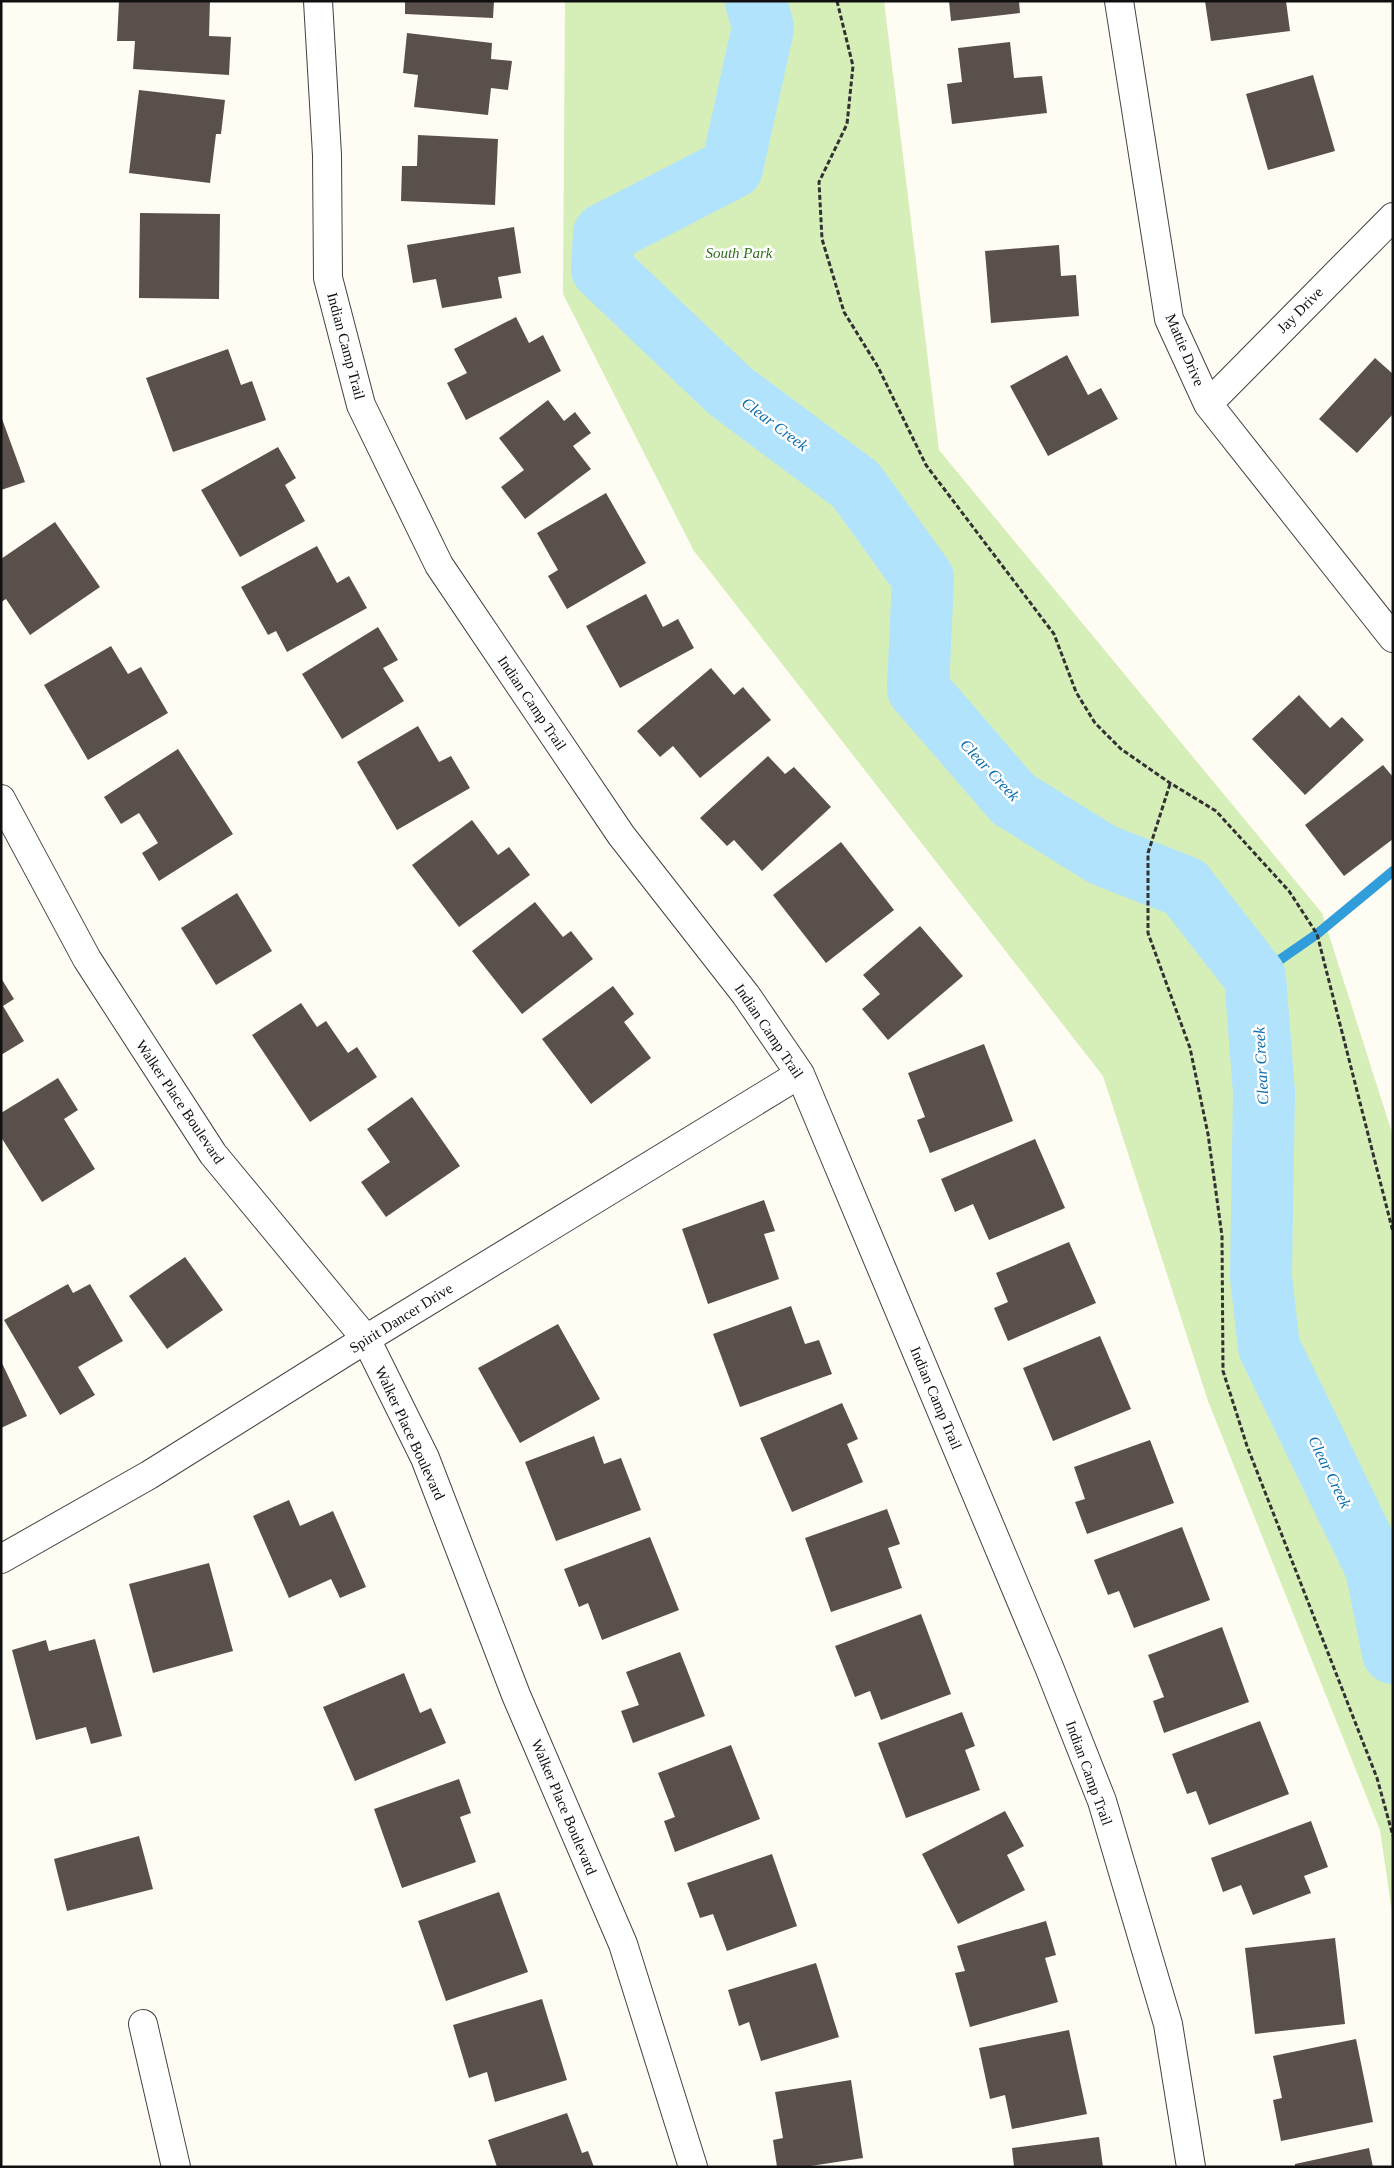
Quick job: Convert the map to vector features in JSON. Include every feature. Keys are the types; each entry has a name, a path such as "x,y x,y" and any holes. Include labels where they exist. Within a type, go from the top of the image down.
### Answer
{"street":[{"name":"Indian Camp Trail","path":"318,1 327,156 328,278 361,405 439,565 621,835 746,995 800,1074 1049,1667 1102,1801 1168,2024 1191,2167"},
{"name":"Mattie Drive","path":"1119,1 1169,319 1208,404 1393,638"},
{"name":"Jay Drive","path":"1208,404 1393,217"},
{"name":"Walker Place Boulevard","path":"1,799 87,959 212,1154 366,1339 425,1458 516,1695 623,1944 693,2167"},
{"name":"Spirit Dancer Drive","path":"1,1560 149,1475 366,1339 800,1074"},
{"path":"143,2024 176,2167"}],"path":[{"path":"837,1 853,66 847,124 819,182 822,240 844,312 878,368 926,465 1054,634 1076,692 1094,723 1121,749 1170,783 1216,811 1289,891 1317,934 1393,1232"},
{"path":"1170,783 1148,853 1148,933 1190,1048 1208,1134 1222,1236 1223,1371 1247,1446 1377,1778 1393,1836"}],"green space":[{"name":"South Park","path":"565,1 884,1 939,450 1322,913 1393,1136 1393,1919 1380,1830 1208,1401 1103,1076 694,551 563,294"}],"building":[{"path":"119,1 210,1 209,36 231,37 229,75 133,69 135,41 117,41"},
{"path":"405,1 494,1 493,18 405,14"},
{"path":"949,1 1019,1 1020,13 951,21"},
{"path":"1205,1 1286,1 1290,31 1211,41"},
{"path":"407,33 492,43 491,59 512,61 508,90 491,88 488,115 414,107 418,75 403,73"},
{"path":"1010,42 1014,78 1042,76 1047,113 952,124 947,84 962,82 958,48"},
{"path":"1313,75 1335,151 1268,170 1246,94"},
{"path":"139,90 225,100 221,134 216,134 210,183 129,173"},
{"path":"418,135 498,139 495,205 401,201 402,166 417,166"},
{"path":"140,213 220,214 219,299 139,298"},
{"path":"514,227 521,273 498,277 502,298 442,308 436,279 413,283 407,245"},
{"path":"1059,245 1061,276 1076,275 1079,316 991,323 985,251"},
{"path":"516,317 529,343 543,335 561,371 466,420 447,383 467,373 454,349"},
{"path":"228,349 241,385 252,381 266,420 173,452 146,378"},
{"path":"1067,355 1088,395 1101,388 1118,419 1048,456 1010,386"},
{"path":"1375,358 1393,374 1393,414 1357,453 1319,419"},
{"path":"548,400 564,421 575,412 591,433 573,446 591,469 525,519 501,487 524,470 499,438"},
{"path":"1,416 25,482 1,490"},
{"path":"278,447 296,478 285,485 305,521 240,557 201,490"},
{"path":"606,493 646,563 567,609 548,576 558,570 537,533"},
{"path":"55,522 100,587 30,635 6,599 1,602 1,559"},
{"path":"317,546 337,583 349,576 367,608 287,652 276,631 268,635 241,587"},
{"path":"646,594 663,627 678,619 694,648 620,688 586,626"},
{"path":"378,627 398,660 383,668 404,701 342,739 302,674"},
{"path":"111,646 128,674 141,667 168,713 88,760 44,685"},
{"path":"711,668 734,695 743,687 771,720 700,778 673,746 660,757 637,731"},
{"path":"1299,695 1330,728 1342,717 1364,740 1305,795 1252,739"},
{"path":"418,726 439,762 451,756 470,788 397,830 357,762"},
{"path":"178,749 233,834 159,881 142,853 158,843 139,813 121,824 104,797"},
{"path":"768,756 785,774 794,767 831,807 762,871 734,840 727,846 700,818"},
{"path":"1383,765 1393,777 1393,839 1344,876 1305,825"},
{"path":"472,820 498,855 509,847 530,875 459,927 412,865"},
{"path":"841,842 894,910 826,963 773,895"},
{"path":"237,893 272,951 216,985 181,928"},
{"path":"535,902 563,937 571,931 593,959 522,1014 472,951"},
{"path":"920,926 963,976 888,1040 862,1009 880,994 863,975"},
{"path":"1,978 14,999 3,1006 24,1041 1,1055"},
{"path":"613,986 634,1014 624,1022 651,1058 591,1104 542,1039"},
{"path":"301,1003 317,1027 326,1021 348,1053 357,1047 377,1077 310,1122 252,1035"},
{"path":"984,1044 1013,1121 930,1153 917,1120 925,1117 908,1073"},
{"path":"58,1078 78,1110 64,1119 95,1169 42,1202 1,1137 1,1113"},
{"path":"412,1097 460,1166 386,1217 361,1182 390,1162 367,1129"},
{"path":"1035,1139 1065,1208 989,1240 973,1204 955,1212 941,1179"},
{"path":"764,1200 775,1231 764,1234 779,1279 708,1304 682,1229"},
{"path":"1069,1242 1096,1303 1008,1341 994,1308 1008,1302 996,1273"},
{"path":"185,1257 223,1310 167,1349 129,1296"},
{"path":"68,1284 73,1293 90,1284 123,1341 78,1367 95,1395 60,1415 4,1320"},
{"path":"791,1306 805,1344 819,1340 832,1374 740,1407 713,1334"},
{"path":"558,1324 600,1399 520,1443 478,1368"},
{"path":"1100,1336 1131,1409 1053,1441 1023,1368"},
{"path":"1,1361 27,1416 1,1428"},
{"path":"842,1403 858,1439 847,1444 863,1482 792,1512 760,1438"},
{"path":"594,1436 604,1464 621,1458 641,1510 556,1541 525,1462"},
{"path":"1150,1440 1174,1503 1087,1534 1075,1502 1085,1499 1074,1467"},
{"path":"289,1500 300,1526 333,1511 366,1587 340,1598 331,1579 289,1598 253,1516"},
{"path":"887,1509 900,1544 888,1548 902,1588 831,1612 805,1538"},
{"path":"1182,1527 1210,1600 1134,1628 1119,1591 1108,1595 1094,1560"},
{"path":"650,1537 679,1610 602,1640 588,1603 579,1607 564,1569"},
{"path":"209,1563 233,1651 153,1673 129,1584"},
{"path":"921,1614 951,1694 881,1720 870,1691 855,1697 835,1646"},
{"path":"1222,1627 1249,1702 1164,1733 1153,1701 1164,1697 1148,1655"},
{"path":"95,1639 122,1736 91,1744 86,1727 36,1740 12,1650 46,1640 49,1651"},
{"path":"680,1652 705,1716 633,1743 621,1711 639,1705 626,1672"},
{"path":"404,1673 420,1713 431,1708 446,1743 355,1781 323,1707"},
{"path":"962,1712 975,1746 965,1750 980,1790 906,1818 878,1743"},
{"path":"1260,1721 1289,1794 1209,1825 1196,1791 1187,1794 1172,1754"},
{"path":"731,1745 760,1819 675,1852 664,1821 675,1817 658,1773"},
{"path":"459,1779 471,1813 460,1817 476,1862 402,1888 374,1809"},
{"path":"1005,1811 1024,1846 1007,1855 1025,1890 958,1924 922,1854"},
{"path":"1311,1821 1328,1867 1304,1876 1311,1893 1253,1915 1241,1885 1223,1892 1211,1858"},
{"path":"139,1836 153,1889 67,1911 54,1859"},
{"path":"772,1854 797,1926 727,1951 713,1914 700,1918 687,1883"},
{"path":"499,1892 528,1972 446,2001 418,1921"},
{"path":"1046,1921 1056,1955 1045,1958 1058,2002 970,2027 955,1973 965,1971 957,1946"},
{"path":"1335,1938 1345,2024 1255,2034 1245,1948"},
{"path":"816,1963 839,2037 761,2061 749,2022 739,2026 728,1990"},
{"path":"542,1999 567,2080 495,2102 487,2072 469,2078 453,2025"},
{"path":"1069,2030 1087,2114 1012,2129 1005,2095 990,2099 979,2048"},
{"path":"1356,2039 1373,2122 1281,2141 1273,2100 1282,2098 1273,2056"},
{"path":"851,2080 863,2158 804,2167 777,2167 773,2140 783,2138 775,2092"},
{"path":"567,2113 582,2153 588,2151 594,2167 497,2167 488,2140"},
{"path":"1099,2137 1103,2167 1014,2167 1012,2148"},
{"path":"1369,2148 1373,2167 1295,2167 1295,2164"}],"waterway":[{"name":"Clear Creek","path":"756,1 763,28 732,168 604,234 602,269 730,391 856,485 923,578 918,689 1013,799 1103,855 1185,887 1255,977 1264,1092 1261,1277 1269,1347 1376,1568 1393,1653"},
{"path":"1255,977 1317,934 1393,871"}]}
